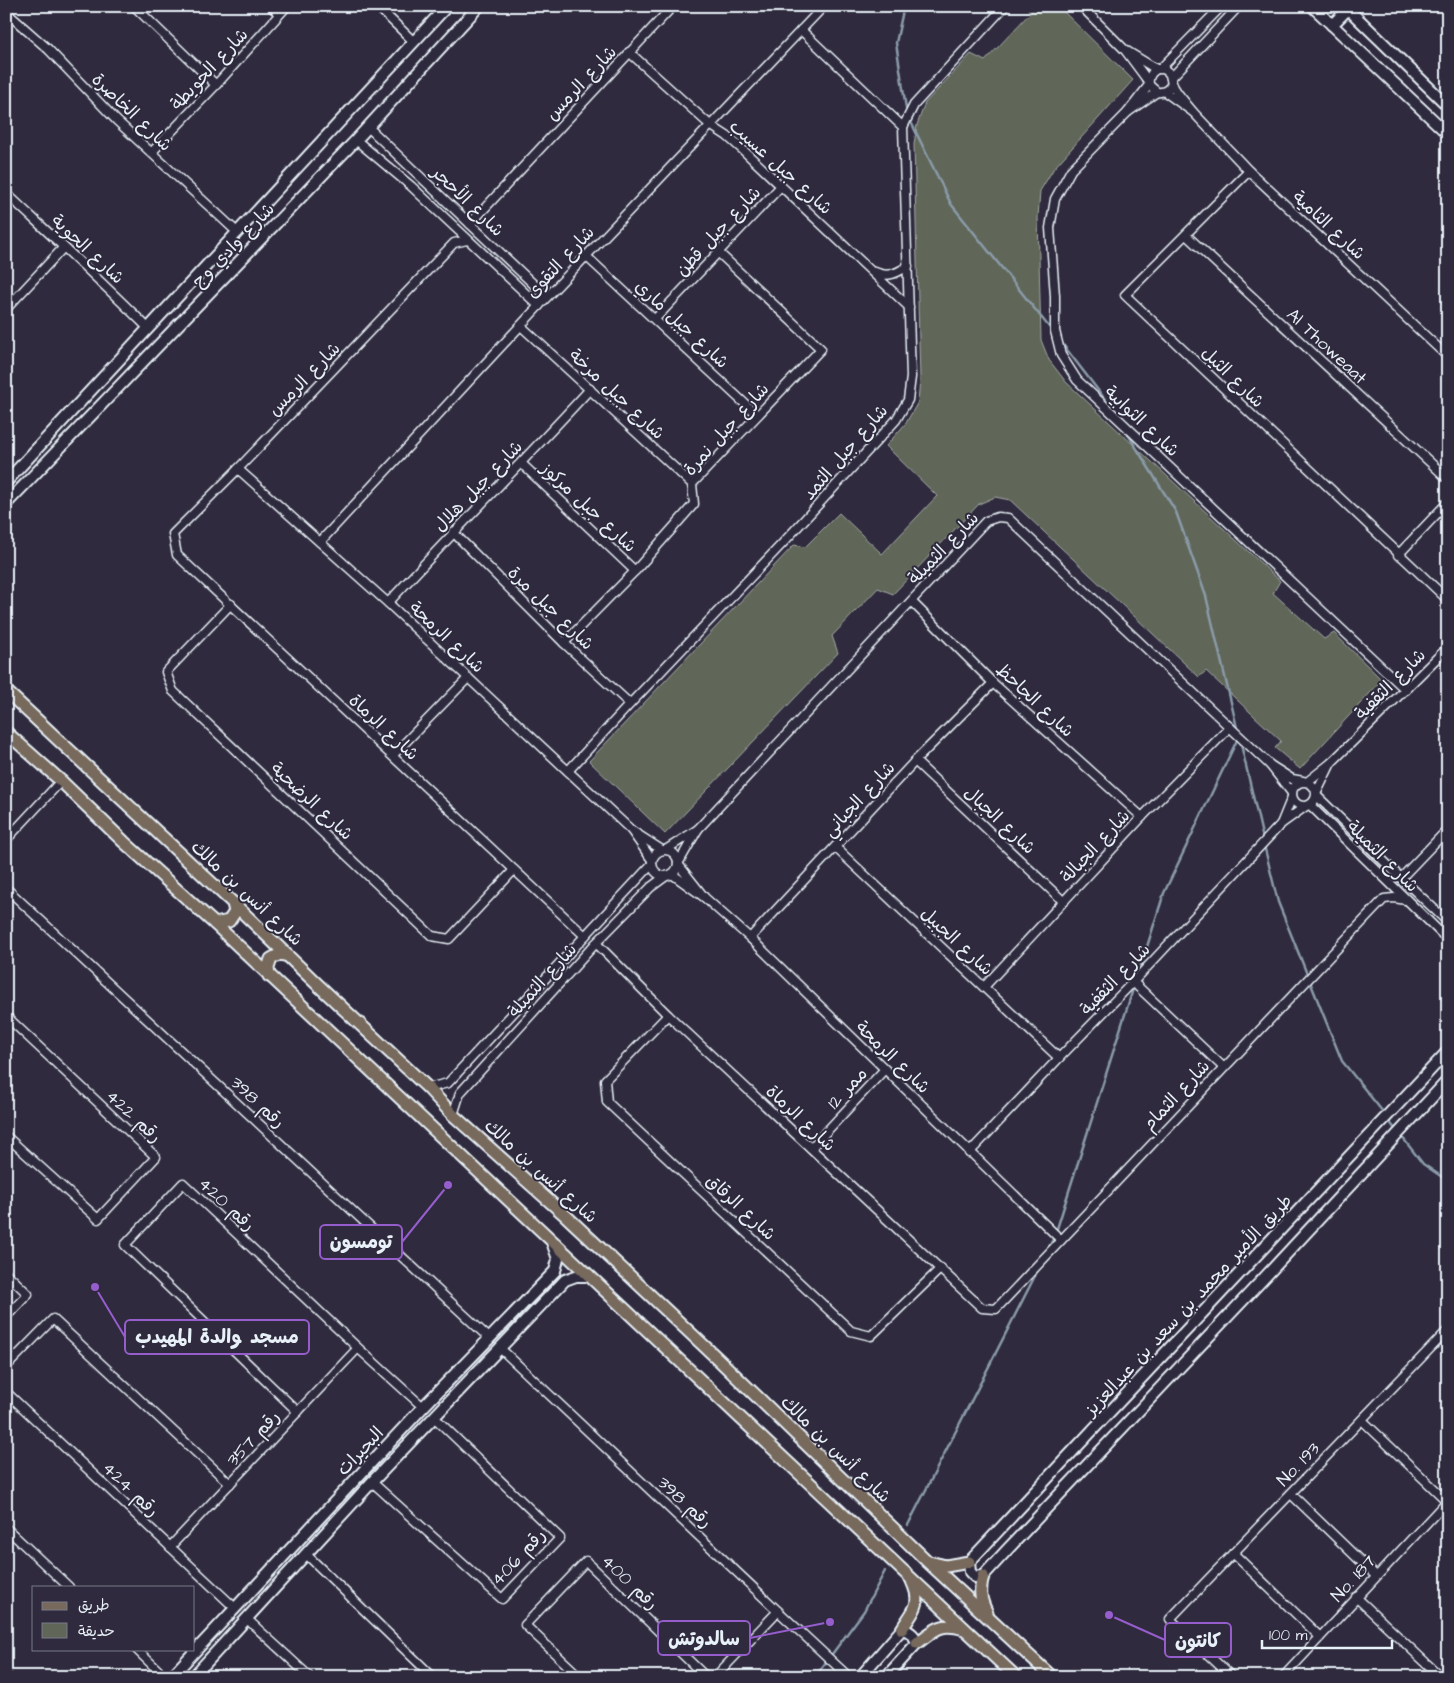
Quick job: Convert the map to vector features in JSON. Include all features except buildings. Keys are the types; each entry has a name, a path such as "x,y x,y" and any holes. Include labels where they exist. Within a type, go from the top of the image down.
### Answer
{"main road":[{"name":"شارع أنس بن مالك","path":"6,691 233,903 454,1115 566,1216 711,1352 928,1562 1052,1677"},
{"path":"6,732 215,924 1016,1677"},
{"path":"215,924 229,921 234,912 233,903"},
{"path":"269,976 268,968 271,959 280,954 288,956"},
{"path":"928,1562 946,1566 969,1562"},
{"path":"902,1629 918,1602 917,1592 909,1575"},
{"path":"983,1576 980,1589 982,1603 990,1619"},
{"path":"917,1643 941,1626 949,1625 968,1630"}],"street":[{"path":"134,6 216,85"},
{"path":"271,6 279,14"},
{"name":"شارع الحويطة","path":"152,152 216,85 286,6"},
{"path":"377,6 413,41"},
{"name":"شارع وادي وج","path":"6,482 447,6"},
{"name":"شارع وادي وج","path":"6,504 356,140 479,6"},
{"name":"شارع الرمس","path":"470,224 673,6"},
{"name":"شارع التقوى","path":"320,542 547,297 824,6"},
{"name":"شارع جبل الثمد","path":"568,771 896,420 908,400 911,377 903,127 914,105 1005,6"},
{"path":"1081,6 1125,50 1151,88 1193,112"},
{"path":"1128,112 1148,83 1150,74 1170,60 1222,6"},
{"path":"1128,112 1170,86 1179,69 1239,6"},
{"path":"1312,6 1448,134"},
{"path":"1332,26 1346,8 1446,101"},
{"name":"شارع الخاصرة","path":"6,12 48,49 116,120 238,232"},
{"path":"801,30 903,127"},
{"path":"1125,50 1158,69 1168,72 1193,112"},
{"name":"شارع جبل عسيب","path":"629,52 710,125 727,136 909,307"},
{"name":"شارع الثوابية","path":"1128,112 1071,170 1055,199 1050,228 1055,296 1055,331 1061,355 1077,380 1406,690"},
{"name":"شارع الثامية","path":"1193,112 1248,171 1448,357"},
{"name":"شارع الأحجر","path":"368,127 547,297"},
{"name":"شارع الأحجر","path":"356,140 411,186 539,306"},
{"name":"شارع الثيل","path":"1248,171 1125,295 1398,555 1448,600"},
{"path":"411,186 420,176"},
{"name":"شارع جبل قطن","path":"655,319 781,186"},
{"name":"شارع الحوية","path":"6,193 148,328"},
{"path":"454,228 454,243 468,240"},
{"name":"Al Thoweaat","path":"1186,235 1448,479"},
{"name":"شارع الرمس","path":"174,534 454,243"},
{"path":"6,309 63,248"},
{"name":"شارع جبل نمرة","path":"564,642 635,571 694,504 692,484 821,348 719,253"},
{"name":"شارع جبل ماري","path":"586,256 758,415"},
{"path":"872,271 882,275 896,274 908,266"},
{"name":"شارع جبل مرخة","path":"521,326 692,484"},
{"name":"شارع جبل هلال","path":"388,603 453,532 522,464 590,389"},
{"name":"شارع جبل مركوز","path":"522,464 635,571"},
{"name":"شارع الرمحة","path":"238,469 388,603 631,830"},
{"path":"1398,555 1448,502"},
{"name":"شارع الثميلة","path":"698,829 986,521 998,517 1008,518 1270,765"},
{"name":"شارع جبل مرة","path":"453,532 564,642 630,704"},
{"name":"شارع الرماة","path":"174,534 177,555 585,936"},
{"name":"شارع الجاحظ","path":"912,602 993,683 1142,818"},
{"name":"شارع الرضحية","path":"231,604 166,672 173,691 432,936 449,939 514,870"},
{"name":"شارع الثقفية","path":"1331,763 1448,647"},
{"path":"393,756 468,678"},
{"name":"شارع الجباني","path":"750,938 915,761 993,683"},
{"name":"شارع الجبالة","path":"984,987 1230,727"},
{"name":"شارع الجبال","path":"915,761 1064,902"},
{"path":"1281,824 1295,785 1305,781 1331,763"},
{"path":"1281,824 1308,806 1317,794 1331,763"},
{"path":"1270,765 1292,779 1305,781 1313,785 1317,794"},
{"path":"1270,765 1298,804 1308,806"},
{"path":"6,840 61,781"},
{"name":"شارع الثميلة","path":"1317,794 1400,878 1448,922"},
{"name":"شارع الثميلة","path":"1308,806 1319,814 1385,881 1448,940"},
{"name":"شارع الثقفية","path":"969,1153 1281,824"},
{"path":"652,862 656,852 664,850 698,829"},
{"path":"669,875 676,871 678,863 698,829"},
{"path":"1400,878 1448,829"},
{"path":"631,830 664,850 676,854 678,863 704,897"},
{"path":"631,830 652,862 656,872 669,875 704,897"},
{"name":"شارع الجبيل","path":"835,847 1058,1058"},
{"name":"شارع الثميلة","path":"428,1088 448,1084 652,862"},
{"name":"شارع الثميلة","path":"454,1115 460,1093 596,943 651,887 669,875"},
{"path":"1385,881 1384,899 1406,900"},
{"name":"رقم 398","path":"6,888 489,1338"},
{"name":"شارع الرمحة","path":"704,897 750,938 969,1153 1061,1240"},
{"name":"شارع الثمام","path":"990,1308 996,1309 1384,899"},
{"name":"شارع الرماة","path":"596,943 668,1015 982,1308 990,1308"},
{"path":"1133,982 1223,1067"},
{"name":"شارع الرقاق","path":"668,1015 605,1080 607,1102 852,1331 871,1336 941,1268"},
{"name":"رقم 422","path":"6,1016 156,1157 98,1219 6,1136"},
{"name":"طريق الأمير محمد بن سعد بن عبدالعزيز","path":"969,1562 1448,1051"},
{"name":"ممر 12","path":"811,1148 884,1070"},
{"name":"طريق الأمير محمد بن سعد بن عبدالعزيز","path":"983,1576 1448,1080"},
{"name":"رقم 420","path":"298,1412 125,1245 183,1183 423,1407"},
{"name":"البحيرات","path":"171,1677 423,1407 555,1271 558,1259 552,1242"},
{"path":"6,1274 28,1294 6,1317"},
{"name":"البحيرات","path":"193,1677 372,1482 565,1280 576,1276 589,1276"},
{"path":"542,1284 550,1283 553,1286 550,1296"},
{"path":"6,1367 53,1319 230,1484"},
{"name":"No. 193","path":"1232,1677 1170,1619 1448,1330"},
{"name":"رقم 357","path":"170,1548 358,1348"},
{"name":"رقم 398","path":"500,1348 850,1677"},
{"name":"رقم 424","path":"6,1392 235,1608"},
{"name":"رقم 406","path":"372,1482 502,1599 560,1538 434,1417"},
{"path":"1362,1420 1447,1501"},
{"path":"1291,1494 1376,1576"},
{"name":"No. 187","path":"1283,1677 1447,1501"},
{"path":"6,1528 68,1586"},
{"path":"1233,1553 1320,1637"},
{"path":"306,1554 432,1675 430,1677"},
{"name":"رقم 400","path":"580,1677 525,1625 586,1561 706,1677"},
{"path":"969,1562 970,1572 975,1577 983,1576"},
{"path":"1356,1597 1441,1677"},
{"path":"715,1677 778,1611"},
{"path":"247,1619 310,1677"},
{"path":"860,1677 902,1629 911,1633 916,1638 917,1643 886,1677"},
{"path":"137,1650 165,1677"}],"green space":[{"path":"1027,6 1058,6 1133,80 1054,168 1040,191 1038,217 1041,340 1049,360 1066,382 1280,581 1273,593 1324,639 1334,633 1382,680 1300,769 1275,748 1281,741 1206,671 1199,677 1010,500 995,497 979,504 893,594 878,588 832,636 838,653 665,834 589,761 794,545 805,547 839,513 882,554 937,496 886,446 906,423 918,402 920,379 914,144 917,125 925,103 971,54 985,61 1030,13"}],"waterway":[{"path":"904,6 896,43 907,115"},
{"path":"910,120 951,204 1053,332"},
{"path":"1061,342 1114,411"},
{"path":"1126,431 1176,512 1206,596 1238,732"},
{"path":"1139,972 1164,893 1238,738"},
{"path":"1240,740 1263,839"},
{"path":"1264,845 1278,902 1342,1061 1383,1112"},
{"path":"1048,1249 1055,1235 1134,986"},
{"path":"1389,1121 1395,1129"},
{"path":"1402,1137 1423,1164 1448,1181"},
{"path":"908,1525 1038,1270"},
{"path":"815,1677 864,1611 885,1571"}],"place":[{"name":"تومسون","path":"448,1185"},
{"name":"مسجد والدة المهيدب","path":"95,1287"},
{"name":"كانتون","path":"1109,1615"},
{"name":"سالدوتش","path":"830,1622"}]}
